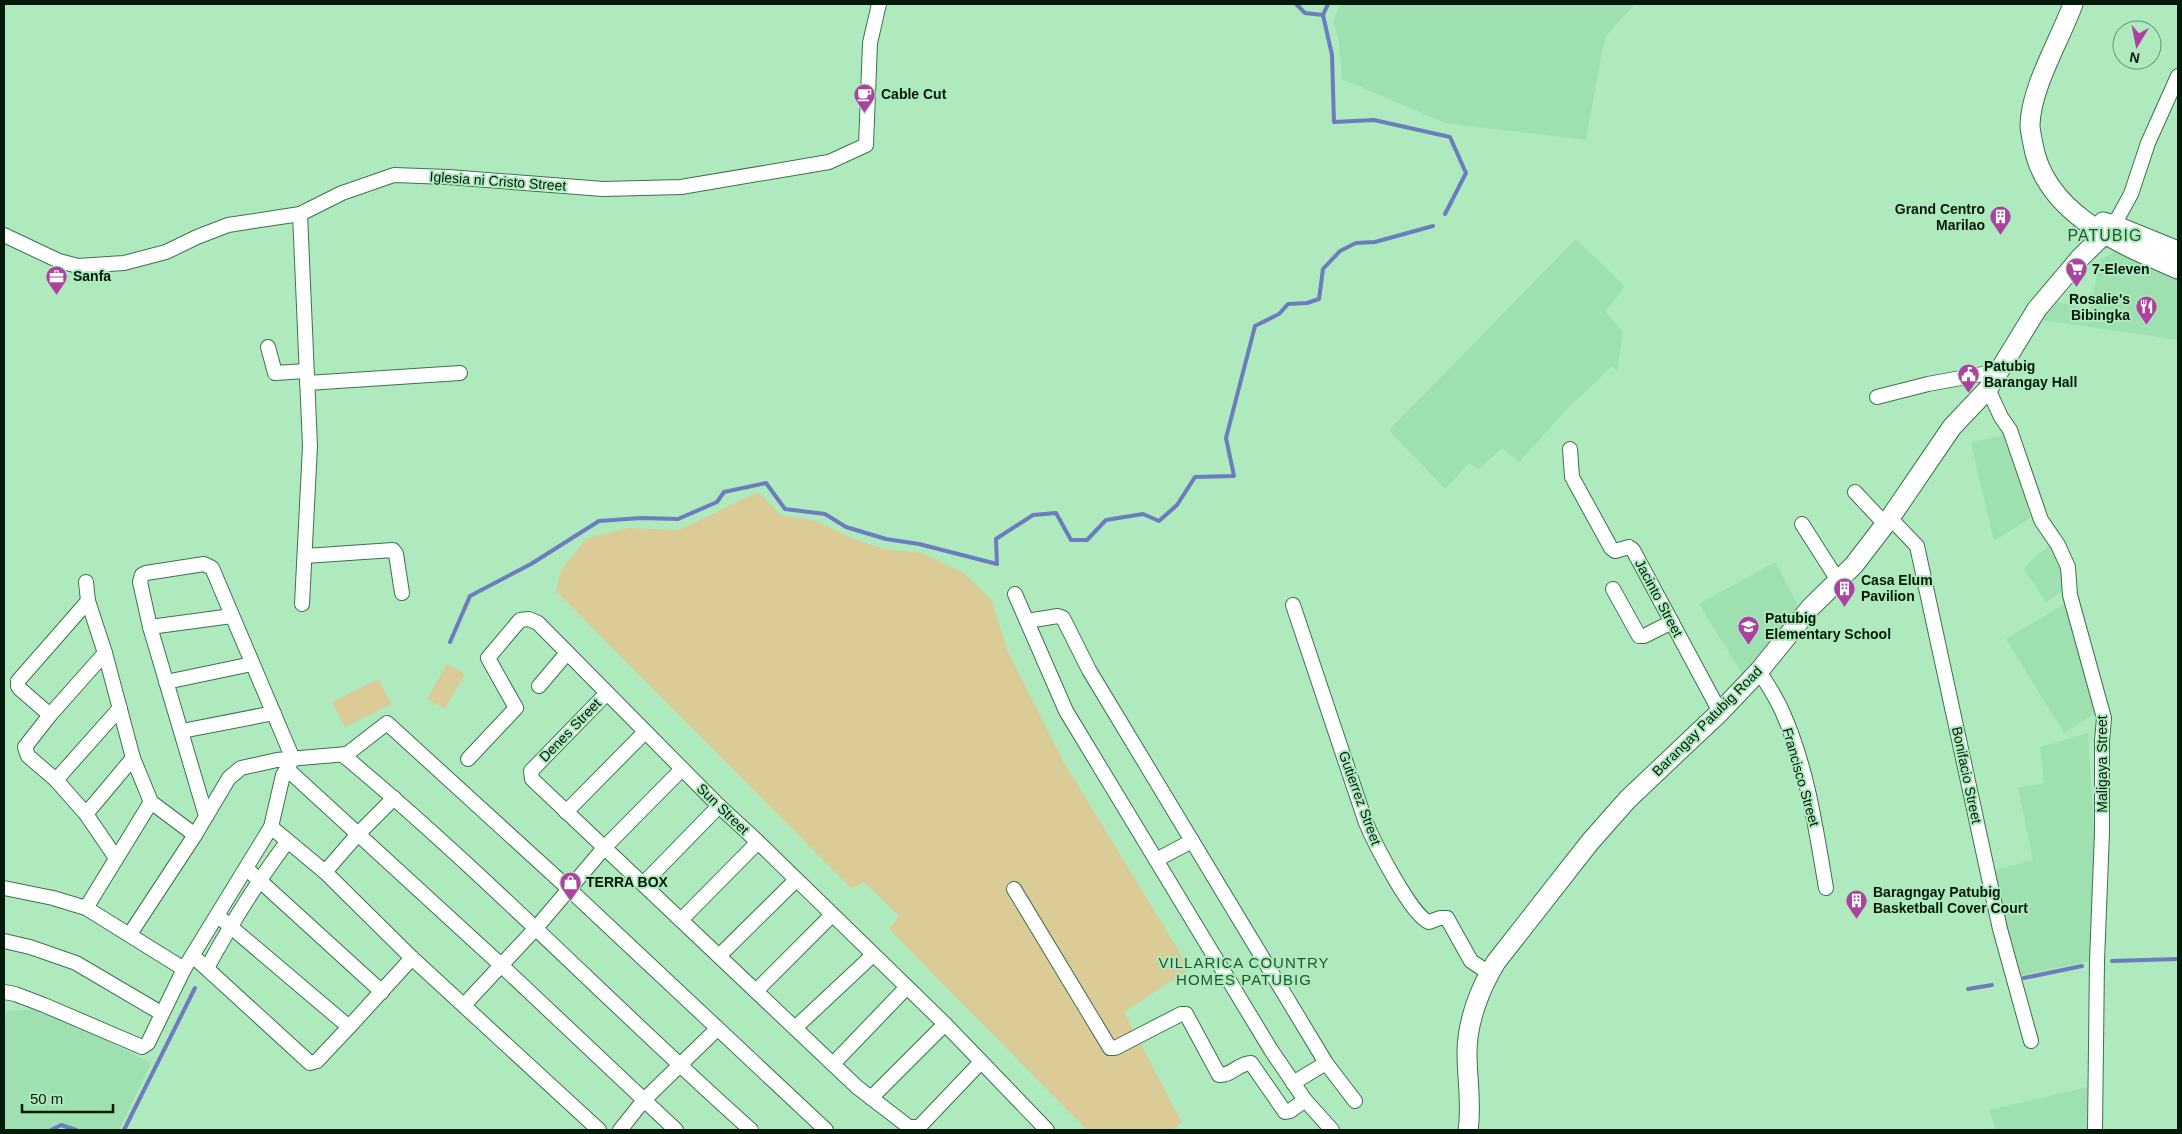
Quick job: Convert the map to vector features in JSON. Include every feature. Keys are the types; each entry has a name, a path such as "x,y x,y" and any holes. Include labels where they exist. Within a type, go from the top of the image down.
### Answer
{"main road":[{"path":"2073,4 2043,75 2030,126 2036,160 2052,191 2082,218 2109,230 2178,251"},
{"path":"2109,230 2125,246 2178,269"},
{"name":"Barangay Patubig Road","path":"1468,1130 1467,1050 1473,1014 1489,973 1496,962 1628,799 1720,712 1759,671 1811,607 1839,582 1854,565 1888,521 1952,427 1988,389 2037,309 2081,257 2109,230"}],"street":[{"name":"Iglesia ni Cristo Street","path":"4,235 59,261 78,266 124,263 166,252 228,225 300,214 342,193 394,175 448,177 603,190 681,187 829,162 866,145 870,43 879,4"},
{"path":"2109,230 2131,194 2148,143 2178,76"},
{"path":"300,214 310,446 302,604"},
{"path":"268,347 275,373 306,377 460,373"},
{"path":"1878,397 1928,384 1999,371"},
{"name":"Maligaya Street","path":"1988,389 2001,417 2010,430 2041,520 2058,545 2068,566 2070,595 2104,718 2097,961 2095,1130"},
{"name":"Jacinto Street","path":"1570,449 1572,477 1611,548 1615,551 1629,547 1633,550 1720,712"},
{"name":"Bonifacio Street","path":"1855,492 1917,546 2000,929 2031,1042"},
{"path":"1802,524 1839,582"},
{"path":"305,556 393,550 396,554 402,593"},
{"path":"206,816 150,627 140,582 142,575 204,564 212,568 274,713 290,764 358,834 676,1130"},
{"path":"86,582 88,601 105,653 133,758 151,802 195,835"},
{"path":"1613,589 1639,636 1644,636 1672,622"},
{"path":"1015,594 1066,711 1271,1050 1305,1100 1332,1130"},
{"path":"50,715 20,689 18,681 88,601"},
{"name":"Gutierrez Street","path":"1294,605 1366,823 1376,844 1412,906 1423,919 1428,922 1447,918 1471,961 1489,973"},
{"path":"150,627 232,616"},
{"path":"1027,621 1058,616 1063,618 1089,670 1326,1063 1355,1101"},
{"name":"Sun Street","path":"468,759 516,708 488,658 520,620 529,619 538,623 719,806 945,1024 1047,1130"},
{"path":"105,653 50,715 25,751 28,756 56,780 86,814 116,858"},
{"path":"539,686 567,653"},
{"path":"166,682 252,664"},
{"name":"Francisco Street","path":"1759,671 1782,711 1798,757 1813,810 1826,888"},
{"name":"Denes Street","path":"566,812 532,779 531,771 607,693"},
{"path":"56,780 120,708"},
{"path":"182,731 274,713"},
{"path":"130,934 195,835 229,778 241,768 277,760 290,764 347,754 387,723 570,889 826,1130"},
{"path":"645,732 566,812 833,1064 871,1098 909,1127 919,1127 981,1062"},
{"path":"343,755 394,798 536,928 679,1067 751,1130"},
{"path":"86,814 133,758"},
{"path":"4,992 44,1005 142,1047 148,1043 184,969 271,827 280,788 290,764"},
{"path":"464,1005 536,928 604,848 682,769"},
{"path":"325,872 358,834 394,798"},
{"path":"86,908 151,802"},
{"path":"643,884 719,806"},
{"path":"271,827 325,872 412,958 599,1130"},
{"path":"1156,860 1192,841"},
{"path":"207,968 230,926 260,879 287,842"},
{"path":"681,920 758,842"},
{"path":"247,869 382,992"},
{"path":"719,956 796,880"},
{"path":"4,888 53,898 86,908 184,969"},
{"path":"1014,890 1110,1048 1115,1048 1180,1014 1186,1014 1219,1075 1225,1075 1245,1064 1251,1064 1285,1112 1290,1112 1305,1100"},
{"path":"756,991 832,915"},
{"path":"218,916 349,1027"},
{"path":"4,941 30,947 76,963 161,1013"},
{"path":"795,1028 873,955"},
{"path":"193,956 310,1062 317,1061 412,958"},
{"path":"833,1064 907,987"},
{"path":"871,1098 945,1024"},
{"path":"620,1130 644,1100 717,1028"},
{"path":"1294,1083 1326,1063"}],"shaded area":[{"path":"1341,4 1635,4 1605,37 1586,140 1445,123 1342,79 1339,42 1333,20"},
{"path":"1576,239 1625,287 1605,311 1623,332 1617,371 1612,366 1566,410 1519,462 1502,448 1479,469 1469,463 1445,489 1389,430"},
{"path":"2116,251 2178,273 2178,340 2036,319 2051,300 2090,309 2100,260"},
{"path":"2009,433 2030,518 1994,541 1971,443"},
{"path":"758,492 781,515 816,521 854,539 885,549 921,553 963,572 991,599 1008,652 1063,761 1190,969 1124,1012 1182,1123 1172,1130 1087,1130 889,929 899,916 864,882 852,889 556,591 561,570 587,538 628,528 679,530"},
{"path":"2053,543 2064,561 2065,590 2046,602 2024,569 2036,556"},
{"name":"Patubig Elementary School","path":"1775,562 1801,611 1746,680 1699,604"},
{"path":"2066,603 2096,713 2064,733 2006,639"},
{"path":"447,664 465,674 445,709 427,699"},
{"path":"378,679 391,704 345,727 332,702"},
{"path":"2088,733 2095,848 2090,961 2018,976 1994,870 2033,860 2018,788 2044,783 2040,747"},
{"path":"44,1009 151,1063 119,1130 78,1130 60,1122 46,1130 4,1130 4,1011"},
{"path":"2087,1087 2087,1130 1996,1130 1989,1110"}],"waterway":[{"path":"1296,4 1305,13 1323,15"},
{"path":"1323,15 1328,4"},
{"path":"1323,15 1332,55 1334,122 1374,120 1450,137 1466,173 1445,214"},
{"path":"450,642 470,596 531,564 599,521 641,518 678,519 717,502 724,492 766,483 785,509 825,514 846,527 886,539 919,544 997,564 996,539 1033,515 1056,513 1071,540 1087,540 1106,520 1143,514 1159,521 1177,505 1195,477 1234,476 1226,438 1255,326 1279,314 1288,304 1307,303 1319,299 1323,269 1340,251 1356,243 1375,242 1433,226"},
{"path":"2112,961 2178,959"},
{"path":"2024,978 2082,966"},
{"path":"1968,989 1992,985"},
{"path":"124,1130 195,988"},
{"path":"51,1130 61,1125 76,1130"}],"place":[{"name":"Cable Cut","path":"865,113"},
{"name":"Grand Centro Marilao","path":"2001,236"},
{"name":"7-Eleven","path":"2076,288"},
{"name":"Sanfa","path":"57,295"},
{"name":"Rosalie's Bibingka","path":"2146,326"},
{"name":"Patubig Barangay Hall","path":"1968,393"},
{"name":"Casa Elum Pavilion","path":"1845,607"},
{"name":"Patubig Elementary School","path":"1749,645"},
{"name":"TERRA BOX","path":"570,901"},
{"name":"Baragngay Patubig Basketball Cover Court","path":"1857,919"}],"district":[{"name":"PATUBIG","path":"2105,235"},
{"name":"VILLARICA COUNTRY HOMES PATUBIG","path":"1244,972"}]}
